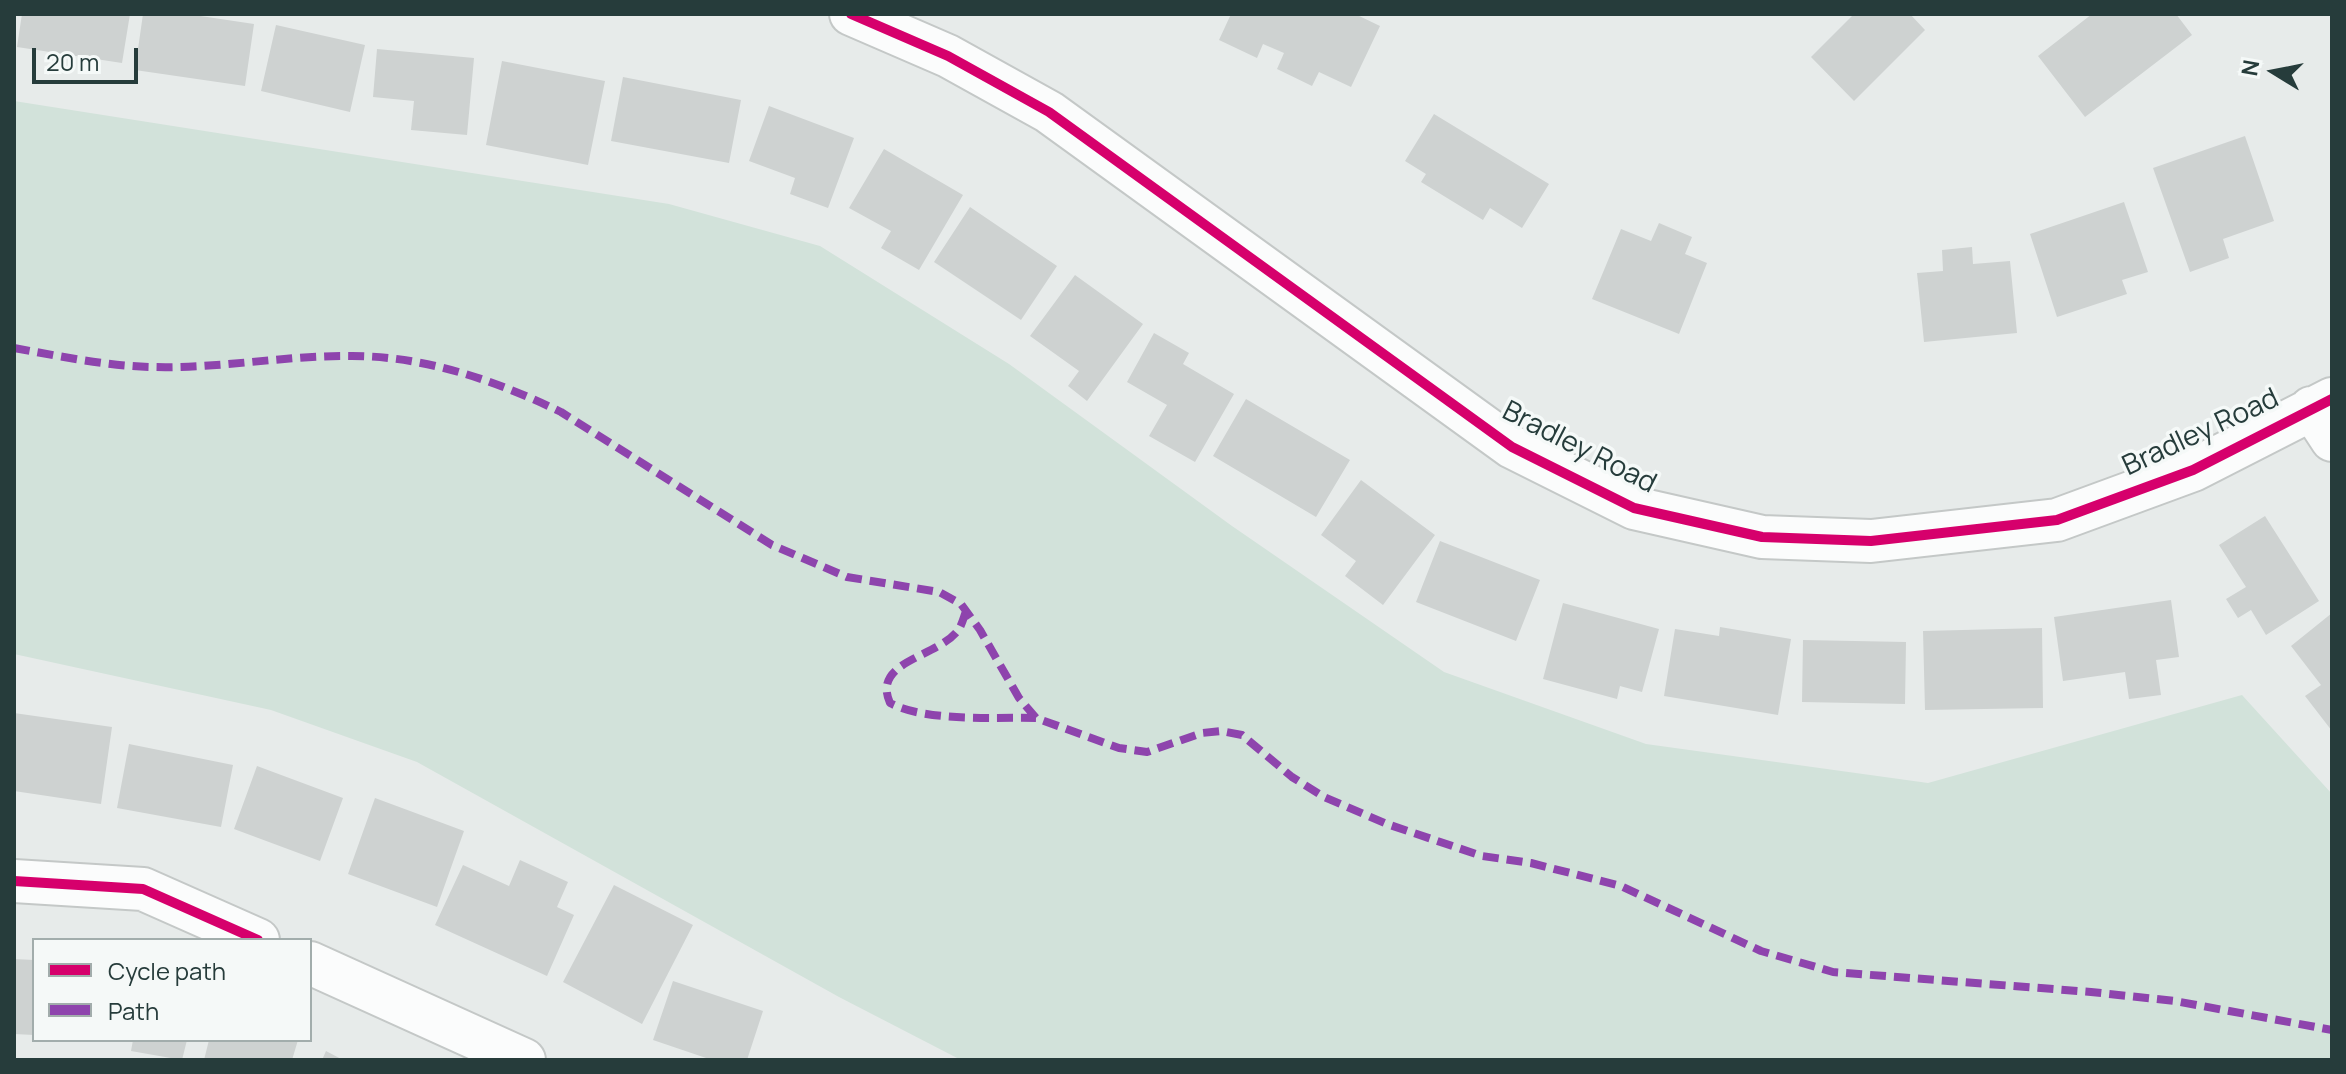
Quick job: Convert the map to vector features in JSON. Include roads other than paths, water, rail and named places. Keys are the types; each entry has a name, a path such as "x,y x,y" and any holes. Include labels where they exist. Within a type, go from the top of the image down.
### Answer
{"street":[{"name":"Bradley Road","path":"851,14 948,56 1049,112 1512,447 1634,508 1762,537 1871,541 2057,520 2193,470 2325,416"},
{"path":"14,881 143,889 253,938"},
{"path":"312,964 524,1060"}]}
